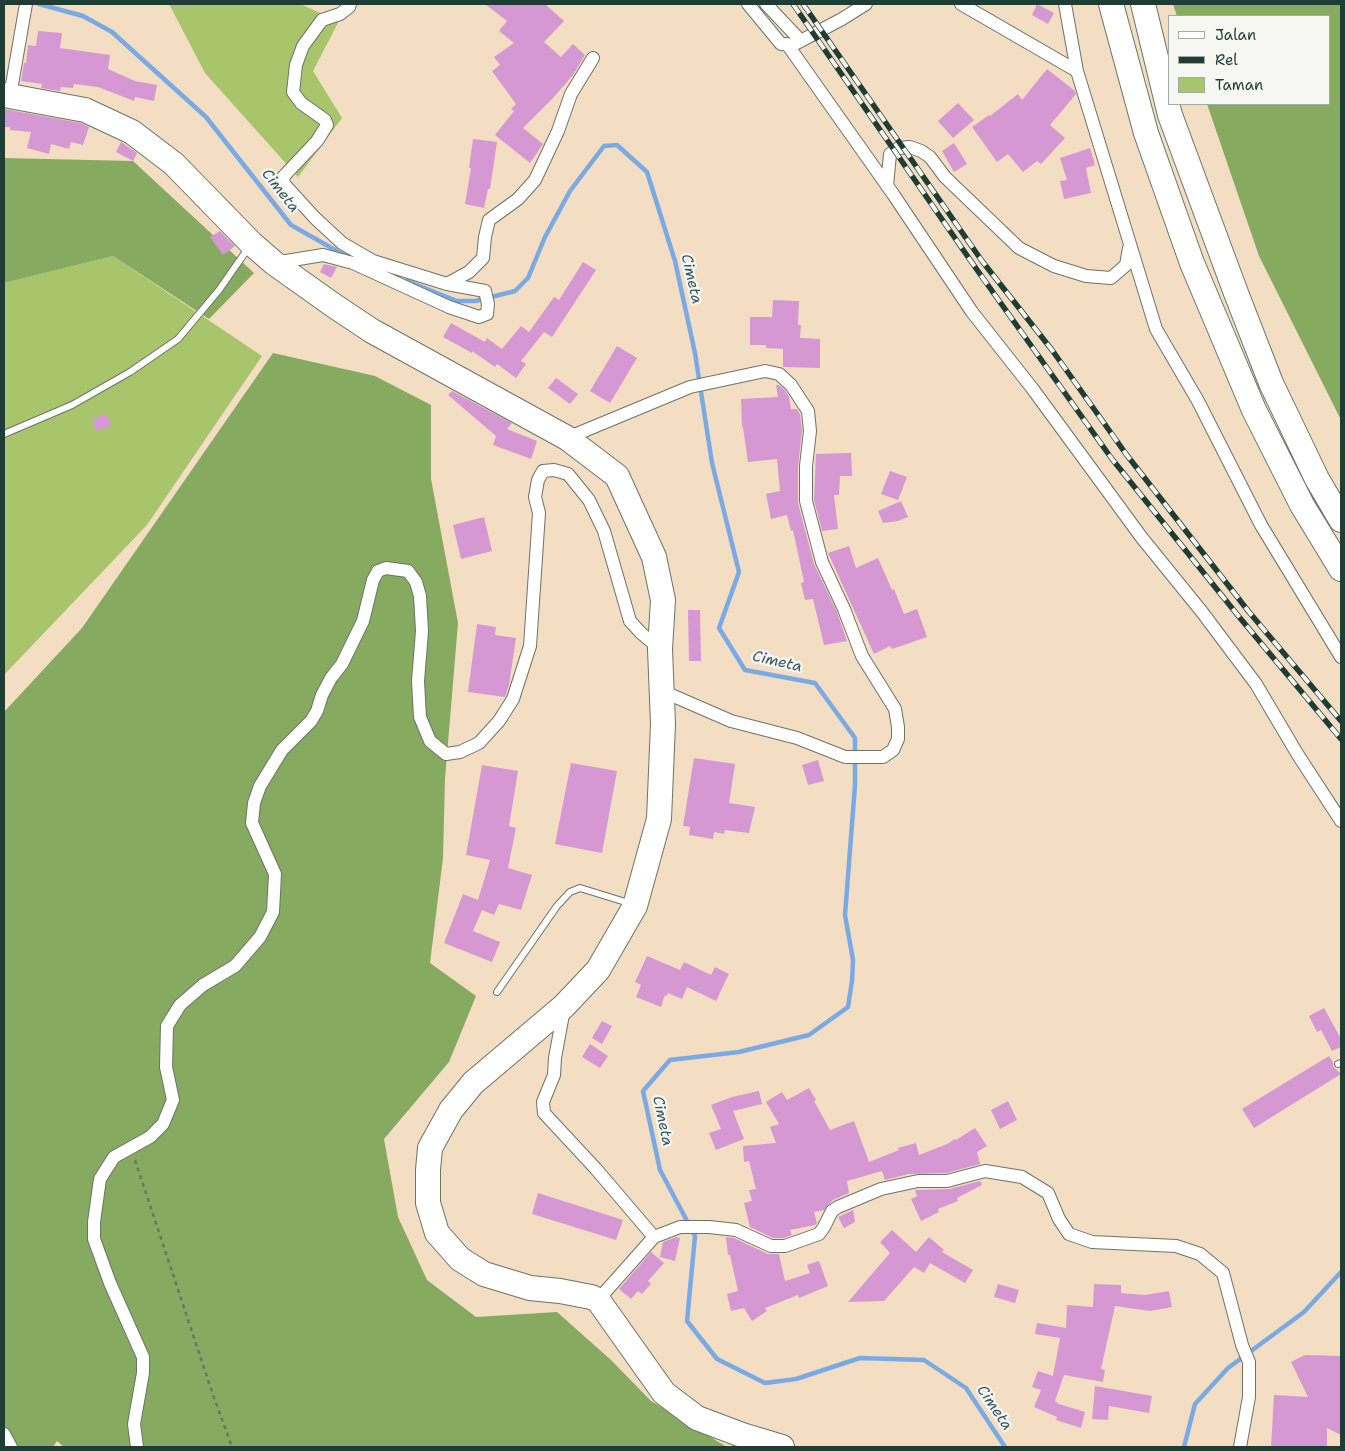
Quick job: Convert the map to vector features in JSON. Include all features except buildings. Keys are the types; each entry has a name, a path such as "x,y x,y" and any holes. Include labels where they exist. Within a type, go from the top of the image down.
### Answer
{"highway":[{"path":"1111,4 1146,132 1192,263 1254,410 1302,505 1341,569"},
{"path":"1143,4 1170,115 1236,293 1272,383 1317,479 1341,520"},
{"path":"7,95 85,110 132,132 174,164 251,243 274,263 372,331 567,438 617,476 654,557 663,600 660,649 663,724 659,819 635,906 598,970 564,1006 474,1083 451,1110 430,1148 428,1202 437,1233 460,1259 484,1274 530,1288 560,1291 592,1297 598,1300 664,1393 697,1418 742,1435 782,1447"}],"street":[{"path":"7,95 26,4"},
{"path":"274,263 323,255 353,263 449,307 479,317 487,314 486,298 373,261 342,243 315,218 284,184 283,176 317,141 327,125 325,120 301,103 293,92 296,65 303,46 322,20 340,14 350,4"},
{"path":"748,4 781,44 794,45 866,4"},
{"path":"766,4 801,41"},
{"path":"961,4 1077,70"},
{"path":"1065,4 1077,70 1156,329 1198,401 1261,525 1341,657"},
{"path":"787,44 887,186 972,312 1032,388 1142,538 1202,612 1256,684 1298,755 1341,821"},
{"path":"448,284 469,272 483,258 485,237 490,220 518,199 535,180 558,131 571,94 593,58"},
{"path":"887,186 890,154 899,148 910,147 930,157 945,177 1019,248 1054,266 1086,276 1111,278 1126,265 1130,243"},
{"path":"567,438 690,388 766,371 779,374 791,385 808,411 810,431 806,466 806,501 822,562 862,656 895,709 898,739 893,750 883,757 845,756 797,738 731,721 662,691"},
{"path":"137,1447 134,1424 143,1373 143,1357 110,1283 94,1239 94,1222 100,1179 114,1157 150,1137 163,1124 173,1100 166,1067 167,1026 180,1005 203,985 235,966 260,936 273,912 275,874 252,823 254,803 260,786 282,750 311,721 317,711 322,695 331,678 342,664 363,620 373,580 378,571 386,568 408,571 416,582 420,596 422,631 418,681 420,717 430,741 446,754 460,752 479,742 499,721 513,699 530,646 539,513 535,497 538,480 543,471 554,470 568,474 588,500 604,531 630,621 660,649"},
{"path":"564,1006 554,1075 542,1102 544,1113 596,1169 654,1238"},
{"path":"598,1300 654,1238 680,1227 709,1227 736,1230 771,1246 785,1246 819,1234 832,1211 882,1189 918,1181 947,1181 985,1171 1022,1177 1048,1193 1059,1220 1070,1234 1092,1242 1176,1246 1200,1254 1223,1273 1242,1345 1249,1362 1249,1396 1240,1447"},
{"path":"4,1434 11,1447"}],"lane":[{"path":"4,434 72,405 130,372 178,339 224,283 251,243"},
{"path":"497,992 557,906 570,892 580,888 635,906"}],"path":[{"path":"131,1147 210,1389 232,1447"}],"green space":[{"path":"169,4 300,4 339,21 313,71 342,118 298,177 205,73"},
{"path":"1173,4 1341,4 1341,420 1259,256 1207,105 1330,105 1330,15 1177,15"},
{"path":"4,158 133,161 254,273 209,319 113,256 4,283"},
{"path":"113,256 262,356 147,525 4,675 4,283"},
{"path":"273,353 375,376 431,405 431,479 458,623 445,779 443,858 430,963 476,996 449,1062 384,1139 398,1217 427,1280 476,1317 557,1312 611,1360 651,1401 727,1447 64,1447 57,1441 53,1447 4,1447 4,712 82,628"}],"waterway":[{"name":"Cimeta","path":"39,4 83,16 112,32 206,117 291,225 344,255"},
{"name":"Cimeta","path":"407,281 457,301 475,301 515,291 528,278 545,237 570,191 604,146 617,145 647,172 675,261 695,353 712,463 739,572 719,628 745,670 815,683 855,738 855,785 845,915 853,960 848,1007 809,1035 739,1052 670,1060 643,1091 660,1170 695,1236 687,1321 717,1359 765,1383 796,1379 860,1358 924,1360 966,1388 1005,1447"},
{"name":"Cimeta","path":"1184,1447 1195,1404 1228,1368 1304,1312 1341,1272"}],"railway":[{"path":"793,4 975,267 1112,459 1240,618 1341,739"},
{"path":"803,4 982,261 1052,350 1126,454 1249,612 1341,721"}]}
